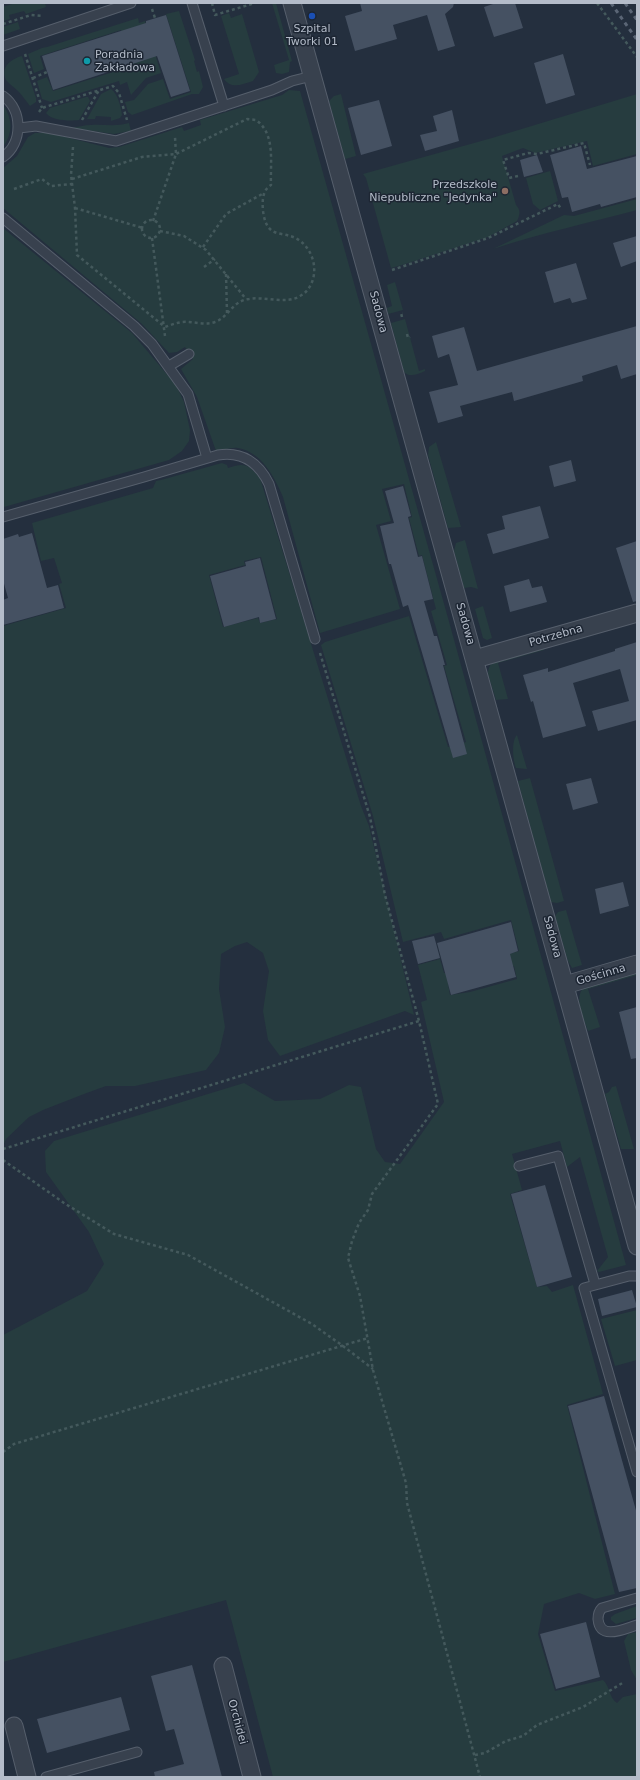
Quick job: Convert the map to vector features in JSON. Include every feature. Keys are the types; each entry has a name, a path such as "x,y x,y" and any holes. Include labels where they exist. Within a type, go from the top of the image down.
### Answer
{"street":[{"name":"Sadowa","path":"292,3 637,1246"},
{"name":"Potrzebna","path":"475,659 637,613"},
{"name":"Gościnna","path":"565,985 637,964"},
{"name":"Orchidei","path":"223,1666 252,1777"},
{"path":"14,1726 27,1777"}],"lane":[{"path":"3,46 131,3"},
{"path":"192,3 224,106"},
{"path":"19,128 36,126 116,141 272,90 292,81 312,76"},
{"path":"3,96 13,107 19,128 17,138 12,148 3,157"},
{"path":"3,218 134,326 152,344 180,381 191,401 207,458"},
{"path":"169,366 190,354"},
{"path":"3,517 207,458 226,454 242,456 257,466 265,475 315,639"},
{"path":"519,1166 558,1156 595,1284"},
{"path":"637,1276 595,1284 584,1288 637,1472"},
{"path":"637,1598 602,1608 598,1619 601,1627 607,1633 637,1625"},
{"path":"46,1777 137,1752"}],"path":[{"path":"212,3 215,14 255,3"},
{"path":"597,3 637,57"},
{"path":"152,9 155,18"},
{"path":"3,24 31,15 46,17"},
{"path":"24,52 42,108"},
{"path":"33,78 47,72"},
{"path":"38,115 42,108 110,86 116,88 119,93 127,120"},
{"path":"80,124 100,89"},
{"path":"72,179 142,157 176,154 243,121 250,119 256,120 266,131 270,146 271,184 264,193 226,214 202,247"},
{"path":"74,134 72,184 75,208 77,255 165,327"},
{"path":"518,176 509,178 504,160 528,153 537,154 584,143 590,165"},
{"path":"153,221 176,154"},
{"path":"14,189 42,179 51,186 72,184"},
{"path":"165,327 182,322 208,324 224,318 227,312 238,302 246,299 262,298 290,300 297,298 308,289 314,276 314,267 311,256 303,244 291,236 277,232 268,227 264,210 264,193"},
{"path":"392,270 488,238 558,204 561,209"},
{"path":"75,208 143,228"},
{"path":"152,238 143,233 143,228 148,221 153,221 159,226 160,230"},
{"path":"160,230 184,236 202,247 215,259 246,299"},
{"path":"152,238 158,235 160,230"},
{"path":"152,238 155,271 165,327"},
{"path":"204,267 215,259"},
{"path":"226,274 227,312"},
{"path":"402,317 401,313 403,313"},
{"path":"407,334 408,338 410,337"},
{"path":"315,639 370,817 385,895 419,1021 438,1104 372,1194 368,1210 359,1223 352,1241 348,1258 360,1296 373,1370 406,1483 407,1503 480,1777"},
{"path":"3,1149 419,1021"},
{"path":"3,1160 64,1203 114,1234 188,1256 312,1324 344,1346 373,1370"},
{"path":"3,1452 14,1444 368,1338"},
{"path":"474,1755 486,1753 506,1741 523,1736 538,1725 583,1707 624,1682"}],"green space":[{"path":"15,3 45,3 46,7 26,14 24,11 9,15 10,19 3,21 3,7"},
{"path":"272,3 276,3 292,61 290,62 289,72 282,74 276,73 274,65 289,60"},
{"path":"179,11 195,60 197,72 199,71 203,87 199,94 192,94 132,115 128,112 125,102 134,100 148,84 163,79 170,99 191,92 166,14"},
{"path":"229,13 231,18 242,14 259,72 253,81 241,85 230,84 224,79 239,74 221,16"},
{"path":"138,18 139,23 145,21 146,26 122,34 121,30 40,56 44,69 34,73 28,54 42,48"},
{"path":"18,22 20,29 3,35 3,27"},
{"path":"153,48 161,73 146,78 131,95 127,82 120,85 119,81 51,102 42,99 37,81 47,77 53,91 132,66 129,56"},
{"path":"22,56 36,98 36,102 30,106 20,93 6,80 4,71 11,61"},
{"path":"111,89 116,94 120,105 122,115 120,118 111,121 111,117 96,116 95,119 87,119 101,94"},
{"path":"289,90 300,91 448,618 626,1265 599,1272 597,1271 608,1257 580,1157 567,1167 560,1141 512,1154 522,1190 510,1194 537,1287 547,1286 552,1292 573,1285 603,1394 567,1405 615,1594 595,1599 579,1593 544,1604 538,1634 555,1691 603,1680 607,1685 612,1698 617,1703 623,1697 637,1694 637,1777 273,1777 226,1600 3,1662 3,1335 87,1291 104,1264 89,1232 46,1172 45,1151 54,1141 244,1083 275,1101 320,1099 349,1085 361,1087 376,1149 385,1162 400,1164 444,1102 421,1002 427,1000 418,965 440,959 444,973 519,951 511,920 444,939 441,932 403,942 373,816 321,645 325,642 409,616 448,747 466,742 444,666 447,665 431,611 436,609 422,555 419,556 409,518 412,517 404,484 382,489 391,521 376,525 400,609 320,633 280,490 272,474 261,460 246,450 230,448 216,451 197,397 181,369 193,359 185,347 177,352 169,353 142,324 3,208 3,168 17,156 28,137 35,133 50,133 109,148 119,147 182,127 184,131 201,125 200,120 282,95","holes":["514,966 517,979 470,992 450,995 448,984"]},
{"path":"341,94 356,156 345,159 329,101 334,96"},
{"name":"Przedszkole Niepubliczne \"Jedynka\"","path":"637,94 637,154 593,166 587,141 535,153 523,148 502,156 519,211 517,221 488,237 391,268 366,178 363,174 492,138"},
{"path":"88,97 90,101 79,120 52,118 46,113 50,108"},
{"path":"3,105 9,116 10,131 3,147"},
{"path":"129,123 131,131 114,134 72,128 88,125 114,125"},
{"path":"550,171 558,201 540,210 533,204 526,178"},
{"path":"637,199 637,210 547,233 493,249 564,215 574,216"},
{"path":"3,228 132,333 176,385 184,402 190,430 189,441 182,451 169,460 4,507"},
{"path":"395,282 403,310 388,314 387,308 392,306 387,285"},
{"path":"405,319 419,371 425,369 425,371 414,375 409,375 404,372 391,323"},
{"path":"436,442 461,527 448,528 428,455 429,447"},
{"path":"222,463 227,465 228,468 239,465 246,466 260,478 361,806 369,826 414,1015 405,1011 280,1056 268,1040 263,1011 269,971 263,953 247,942 235,946 221,954 219,989 225,1027 219,1053 206,1070 135,1086 106,1086 84,1094 29,1117 6,1139 3,1146 3,626 66,608 59,584 62,583 54,558 41,561 32,523 153,488 156,481","holes":["261,557 277,619 260,623 258,618 223,627 209,575 245,565 244,561"]},
{"path":"465,540 478,589 471,587 464,588 454,551 456,543"},
{"path":"483,606 492,638 487,640 483,638 475,609"},
{"path":"543,644 544,650 498,663 508,699 496,700 488,674 488,670 494,660"},
{"path":"517,735 527,769 516,768 515,765 513,746"},
{"path":"530,778 564,901 557,903 551,902 518,781"},
{"path":"566,910 582,965 572,968 568,961 555,916 558,912"},
{"path":"637,972 637,975 588,989 600,1027 588,1031 579,1002 579,997 584,987"},
{"path":"616,1086 634,1149 621,1149 605,1094 609,1092 612,1087"},
{"path":"637,1310 637,1360 615,1366 601,1319"},
{"path":"637,1606 637,1618 616,1624 611,1620 611,1617 615,1614"},
{"path":"637,1632 637,1680 631,1670 624,1641 628,1634"}],"building":[{"path":"360,3 454,3 453,7 445,14 455,46 438,51 427,15 393,25 397,39 355,51 345,16 362,11"},
{"path":"496,3 515,3 523,28 494,37 484,7"},
{"name":"Poradnia Zakładowa","path":"166,15 190,91 171,97 157,56 53,90 42,56 146,23 146,21"},
{"path":"563,54 575,95 546,104 534,63"},
{"path":"379,100 392,146 361,155 348,108"},
{"path":"452,110 459,141 425,151 420,135 437,131 433,116"},
{"path":"581,146 587,169 637,156 637,197 601,207 600,204 572,212 568,197 562,198 550,155"},
{"path":"537,155 543,172 524,177 520,160"},
{"path":"637,236 637,261 621,267 613,243"},
{"path":"576,263 587,299 572,303 570,298 554,303 545,272"},
{"path":"637,326 637,374 621,379 617,365 582,376 583,381 514,401 512,392 460,406 463,416 438,423 429,392 458,385 449,354 438,358 432,336 464,327 477,371"},
{"path":"571,460 576,481 554,487 549,466"},
{"path":"403,486 411,516 408,517 418,557 422,556 433,599 424,601 434,636 437,636 445,665 443,665 467,754 453,758 408,605 403,607 391,564 389,564 380,526 394,523 385,491"},
{"path":"540,506 549,538 493,554 487,534 505,529 502,516"},
{"path":"32,533 47,588 58,585 64,608 3,625 3,600 8,598 3,580 3,539 18,534 19,537"},
{"path":"637,541 637,601 633,602 616,548"},
{"path":"260,558 276,619 260,623 259,617 224,627 210,576 246,566 245,562"},
{"path":"529,579 532,588 542,586 547,602 510,612 504,586"},
{"path":"637,642 637,720 598,731 592,711 629,701 620,669 573,683 586,726 543,738 533,701 531,702 523,675 548,668 548,672 615,651 615,649"},
{"path":"591,778 598,803 573,810 566,784"},
{"path":"623,882 629,906 600,914 595,889"},
{"path":"511,922 518,951 510,954 516,977 451,995 437,943"},
{"path":"434,936 440,958 418,964 412,941"},
{"path":"637,1007 637,1058 631,1059 619,1012"},
{"path":"545,1185 572,1277 537,1287 511,1194"},
{"path":"632,1290 637,1307 602,1316 598,1299"},
{"path":"604,1396 637,1514 637,1588 619,1592 568,1406"},
{"path":"586,1622 600,1677 556,1689 540,1634"},
{"path":"192,1665 222,1777 155,1777 154,1772 184,1764 174,1729 166,1731 151,1676"},
{"path":"121,1697 130,1730 47,1753 37,1719"}],"railway":[{"path":"611,3 637,40"},
{"path":"625,3 637,20"}],"place":[{"name":"Szpital Tworki 01","path":"312,16"},
{"name":"Poradnia Zakładowa","path":"87,61"},
{"name":"Przedszkole Niepubliczne \"Jedynka\"","path":"505,191"}]}
